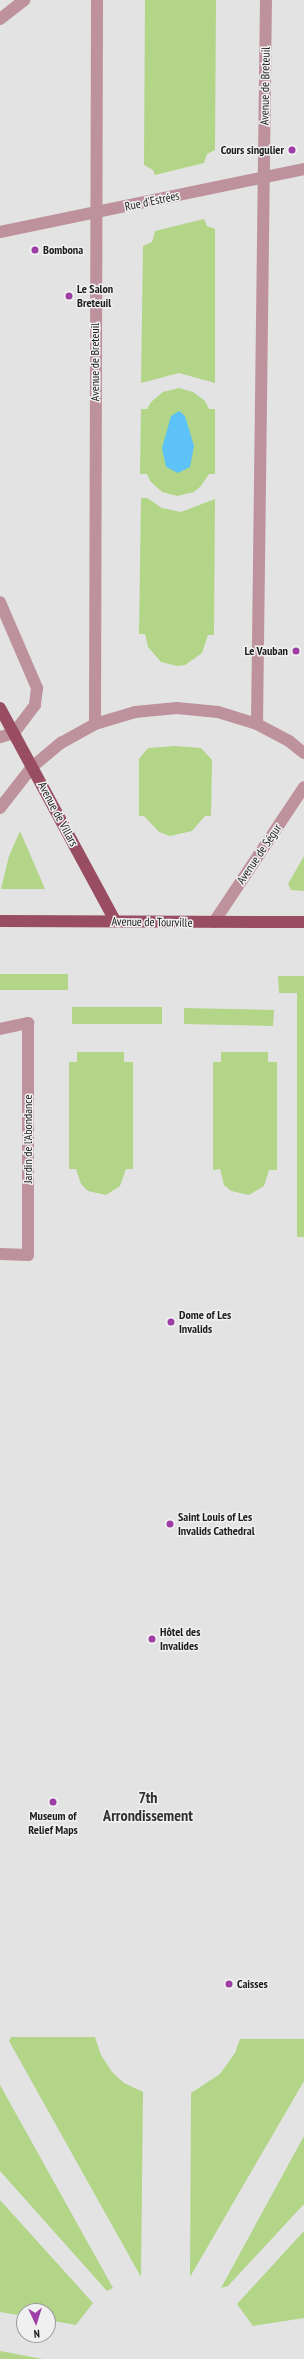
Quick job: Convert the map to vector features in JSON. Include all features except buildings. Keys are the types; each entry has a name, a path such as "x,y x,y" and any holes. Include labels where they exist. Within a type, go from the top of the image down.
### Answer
{"main road":[{"name":"Avenue de Villars","path":"0,708 115,921"},
{"name":"Avenue de Tourville","path":"0,920 304,922"}],"street":[{"path":"0,19 24,0"},
{"name":"Avenue de Breteuil","path":"95,724 95,212 97,0"},
{"name":"Avenue de Breteuil","path":"257,724 266,0"},
{"name":"Rue d'Estrées","path":"0,232 304,169"},
{"path":"0,602 37,688 35,705 14,733 0,738"},
{"path":"0,808 32,767 61,742 95,724 135,712 177,708 218,712 257,724 289,741 304,753"},
{"name":"Avenue de Ségur","path":"214,922 304,786"},
{"name":"Jardin de l'Abondance","path":"0,1028 28,1023 28,1255 0,1254"}],"green space":[{"path":"145,0 216,0 215,150 207,154 204,163 155,175 153,170 144,165"},
{"path":"204,219 207,226 215,229 215,383 179,373 141,383 143,246 152,242 155,231"},
{"path":"179,388 193,392 205,401 209,409 215,409 215,474 209,474 201,486 194,492 177,496 162,492 150,481 147,474 140,474 141,409 147,409 151,402 163,392"},
{"path":"141,498 147,498 162,508 181,512 215,499 214,635 208,635 202,653 185,665 177,666 161,662 148,647 145,634 139,634"},
{"path":"175,746 201,748 212,760 211,816 205,816 192,831 170,836 159,832 144,816 139,816 139,759 148,748"},
{"path":"20,831 45,889 1,889 9,856"},
{"path":"304,856 304,891 291,890 288,884"},
{"path":"0,974 68,974 68,990 0,990"},
{"path":"278,976 304,976 304,1237 297,1237 297,993 279,993"},
{"path":"72,1007 162,1007 162,1024 72,1024"},
{"path":"184,1008 274,1010 273,1026 184,1024"},
{"path":"77,1052 124,1052 124,1062 133,1062 133,1169 126,1169 120,1186 106,1195 88,1191 81,1184 76,1169 69,1169 69,1062 77,1062"},
{"path":"221,1052 268,1052 268,1062 277,1062 277,1170 269,1170 264,1186 249,1195 231,1191 224,1185 220,1169 213,1170 213,1062 221,1062"},
{"path":"11,2037 95,2037 101,2055 112,2072 124,2083 143,2092 141,2277 9,2041"},
{"path":"240,2039 304,2039 304,2081 190,2277 191,2093 220,2074 235,2053"},
{"path":"0,2085 113,2288 107,2291 0,2171"},
{"path":"304,2136 304,2204 228,2286 221,2288"},
{"path":"0,2200 93,2303 76,2325 56,2321 56,2303 16,2303 16,2315 0,2312"},
{"path":"304,2231 304,2318 253,2326 237,2304"},
{"path":"0,2351 43,2359 0,2359"}],"water":[{"path":"179,411 185,416 194,446 190,467 178,473 166,467 162,448 171,416"}],"place":[{"name":"Cours singulier","path":"292,150"},
{"name":"Bombona","path":"35,250"},
{"name":"Le Salon Breteuil","path":"69,296"},
{"name":"Le Vauban","path":"296,651"},
{"name":"Dome of Les Invalids","path":"171,1322"},
{"name":"Saint Louis of Les Invalids Cathedral","path":"170,1524"},
{"name":"Hôtel des Invalides","path":"152,1639"},
{"name":"Museum of Relief Maps","path":"53,1802"},
{"name":"Caisses","path":"229,1984"}],"district":[{"name":"7th Arrondissement","path":"148,1806"}]}
